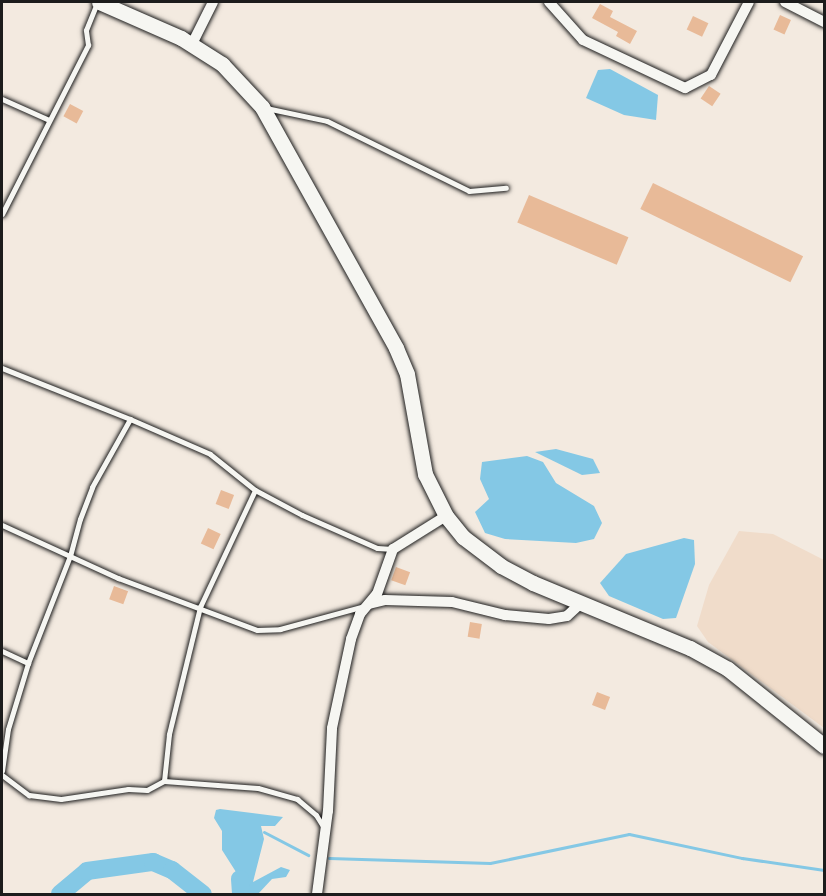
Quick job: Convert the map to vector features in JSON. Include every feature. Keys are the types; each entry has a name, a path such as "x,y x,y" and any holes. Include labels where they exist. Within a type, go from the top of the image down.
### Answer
{"main road":[{"path":"99,2 192,44 222,64 262,106 396,348 407,374 425,474 446,516 463,537 501,566 580,604 690,648 728,669 825,746"}],"street":[{"path":"192,44 213,2"},
{"path":"549,2 583,40 685,88 711,75 749,2"},
{"path":"785,2 825,22"},
{"path":"318,894 332,728 351,639 369,604 377,594 393,549 446,516"},
{"path":"369,604 385,600 452,602 505,615 549,619 567,616 580,604"}],"lane":[{"path":"2,214 88,45 86,30 99,2"},
{"path":"2,99 49,120"},
{"path":"262,106 327,121 469,191 506,188"},
{"path":"2,368 130,418 210,454 255,490 337,531 377,548 393,549"},
{"path":"130,418 92,487 70,556 28,663 8,729 2,773 29,795 61,800 128,789 147,790 164,781 258,788 297,799 324,826 324,837"},
{"path":"164,781 169,734 200,607 255,490"},
{"path":"2,525 164,597 200,607 233,623 257,630 280,629 369,604"},
{"path":"2,651 28,663"}],"shaded area":[{"path":"739,531 773,534 824,560 824,728 708,642 697,626 709,585"}],"water":[{"path":"610,69 658,95 656,120 624,115 586,98 598,70"},
{"path":"556,449 593,459 600,473 582,475 535,452"},
{"path":"527,456 543,462 556,483 594,506 602,523 594,539 576,543 505,539 485,533 475,512 489,499 480,479 482,462"},
{"path":"684,538 694,540 695,564 676,618 663,619 609,596 600,583 626,554"},
{"path":"216,810 283,817 275,826 261,826 264,839 253,882 281,867 290,870 286,877 272,879 258,894 250,894 222,850 222,831 214,818"}],"building":[{"path":"600,4 613,11 610,17 637,31 630,44 616,36 618,32 592,18"},
{"path":"780,15 791,20 784,34 773,30"},
{"path":"693,16 708,23 702,37 687,30"},
{"path":"709,86 721,94 712,106 701,98"},
{"path":"70,104 83,111 77,123 63,116"},
{"path":"653,183 803,256 790,282 640,209"},
{"path":"529,195 628,237 617,265 517,223"},
{"path":"221,490 234,495 229,509 216,504"},
{"path":"208,528 221,534 214,549 201,543"},
{"path":"396,567 410,572 405,585 391,580"},
{"path":"114,586 128,591 123,604 109,599"},
{"path":"470,622 482,624 480,639 468,637"},
{"path":"597,692 610,697 605,710 592,705"}],"waterway":[{"path":"264,832 308,855"},
{"path":"329,858 490,863 629,834 742,858 824,870"},
{"path":"60,894 87,871 153,862 172,870 203,894"},
{"path":"240,879 241,894"}]}
